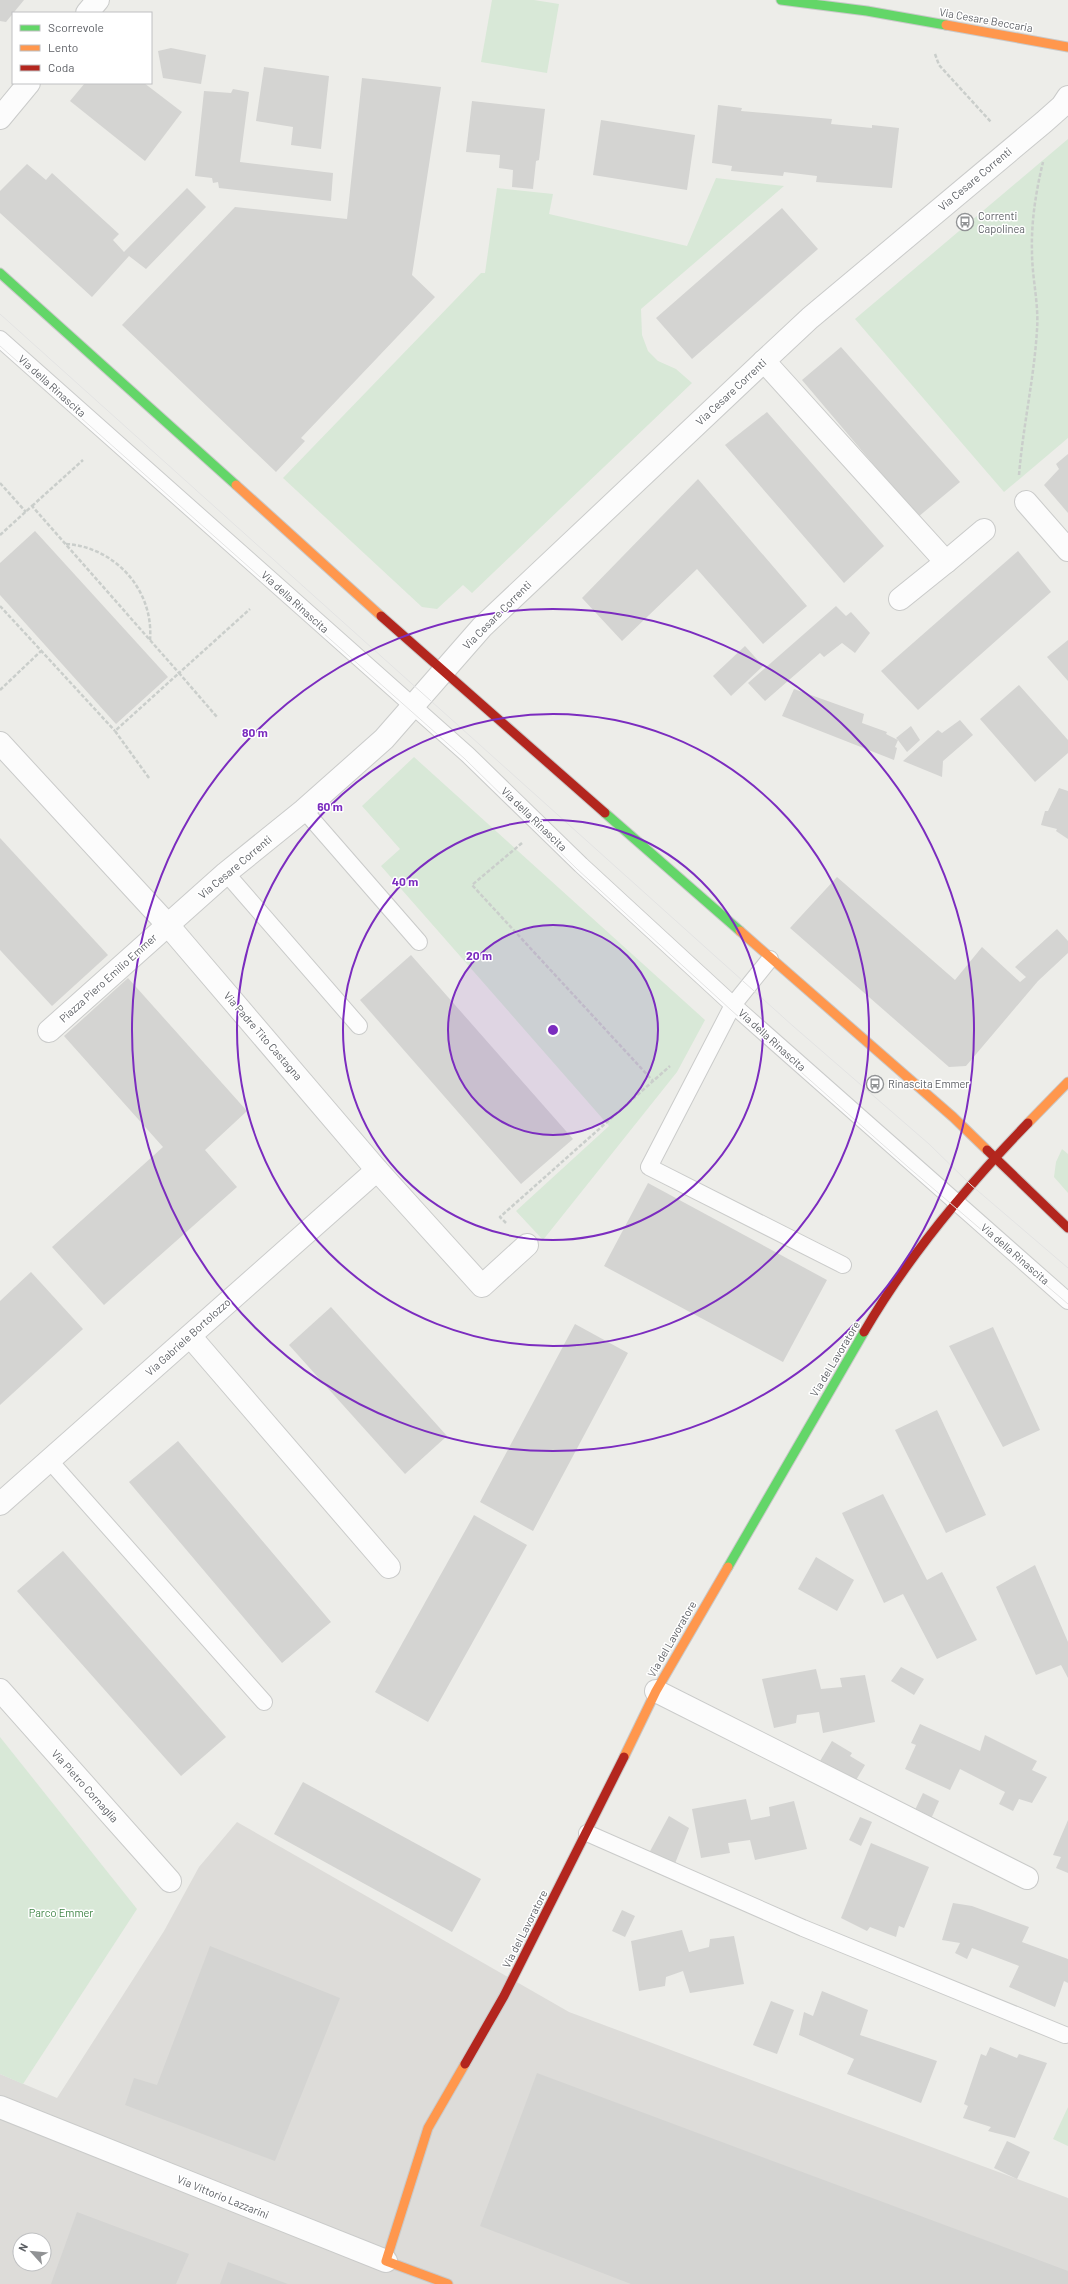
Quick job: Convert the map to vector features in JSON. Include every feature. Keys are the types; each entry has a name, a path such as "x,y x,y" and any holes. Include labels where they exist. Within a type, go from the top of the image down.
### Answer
{"street":[{"path":"88,12 98,0"},
{"name":"Via Cesare Beccaria","path":"781,0 867,11 1068,47"},
{"path":"0,118 28,84"},
{"name":"Via Cesare Correnti","path":"167,924 226,873 304,810 384,740 482,627 764,361 810,318 1044,122 1062,106 1068,96"},
{"path":"0,273 443,671 770,959 941,1107 1068,1228"},
{"path":"764,361 946,562"},
{"path":"1026,502 1068,550"},
{"path":"900,600 984,530"},
{"name":"Via Padre Tito Castagna","path":"0,743 167,924 377,1170 482,1286 527,1245"},
{"name":"Piazza Piero Emilio Emmer","path":"49,1031 167,924"},
{"name":"Via del Lavoratore","path":"386,2261 428,2128 504,1996 587,1833 656,1691 867,1327 928,1238 956,1203 995,1157 1068,1082"},
{"name":"Via Gabriele Bortolozzo","path":"0,1504 377,1170"},
{"path":"190,1336 389,1567"},
{"name":"Via Pietro Cornaglia","path":"0,1690 170,1882"},
{"path":"656,1691 1027,1878"},
{"name":"Via Vittorio Lazzarini","path":"0,2107 386,2261 448,2284"}],"lane":[{"name":"Via della Rinascita","path":"0,339 412,707 468,755 581,865 733,1005 1068,1301"},
{"path":"304,810 419,942"},
{"path":"226,873 359,1026"},
{"path":"770,959 733,1005 649,1167 843,1265"},
{"path":"49,1460 264,1702"},
{"path":"587,1833 803,1928 1065,2035"}],"path":[{"path":"933,48 939,65 991,122"},
{"path":"1026,502 1016,487 1021,440 1032,380 1037,337 1037,303 1032,252 1037,188 1044,159"},
{"path":"0,535 83,460"},
{"path":"0,483 26,512"},
{"path":"32,506 217,717"},
{"path":"66,544 81,545 97,551 113,560 124,570 133,581 146,604 150,617 150,640"},
{"path":"0,606 115,731 149,778"},
{"path":"115,731 250,609"},
{"path":"0,690 41,651"},
{"path":"527,839 472,885 653,1081"},
{"path":"527,1245 500,1217 675,1062"}],"shaded area":[{"path":"237,1822 569,2012 1068,2198 1068,2284 0,2284 0,2074 57,2098 164,1931 199,1867"}],"green space":[{"path":"492,0 534,0 559,4 547,73 481,62"},
{"path":"1068,139 1068,438 1004,492 855,319"},
{"path":"716,178 784,186 641,309 642,335 648,351 658,361 676,369 692,383 472,593 463,585 437,609 422,607 283,478 481,273 485,273 497,188 553,194 549,214 687,246"},
{"path":"414,757 705,1020 677,1072 543,1240 516,1211 609,1126 381,866 400,849 362,806"},
{"path":"1062,1149 1068,1154 1068,1193 1054,1177 1056,1162"},
{"name":"Parco Emmer","path":"0,1737 137,1909 23,2084 0,2074"},
{"path":"1068,2107 1068,2146 1053,2139"}],"building":[{"path":"0,0 24,0 14,12 12,12 12,15 6,22 0,21"},
{"path":"171,48 206,55 201,84 163,78 158,51"},
{"path":"264,67 329,76 321,149 291,145 293,127 256,121"},
{"path":"362,78 441,87 412,275 435,297 301,438 305,441 276,472 122,325 235,207 347,219"},
{"path":"84,84 145,84 182,112 145,161 70,101"},
{"path":"233,89 249,92 240,162 333,173 331,201 219,188 218,182 213,183 212,178 195,176 204,91 231,93"},
{"path":"472,101 545,109 539,160 536,161 533,189 512,187 513,170 499,168 500,155 466,152"},
{"path":"718,105 742,108 741,111 832,119 831,124 872,128 872,125 899,128 892,188 816,182 817,176 784,172 783,176 731,171 732,166 712,163"},
{"path":"601,120 695,135 687,190 593,175"},
{"path":"27,164 46,180 52,173 119,234 113,240 124,252 187,188 206,207 146,269 129,256 92,297 0,213 0,191"},
{"path":"782,208 818,249 692,359 656,318"},
{"path":"841,347 960,482 918,517 802,380"},
{"path":"767,412 884,546 844,583 725,445"},
{"path":"1068,454 1068,513 1044,485 1059,469 1056,464"},
{"path":"698,479 807,606 763,644 697,569 622,641 582,598"},
{"path":"35,531 168,677 116,724 0,595 0,563"},
{"path":"1018,551 1051,592 918,710 881,671"},
{"path":"836,606 846,616 851,612 870,633 855,653 842,643 824,657 820,653 765,701 748,683"},
{"path":"1068,640 1068,681 1047,657"},
{"path":"745,646 763,666 731,696 713,676"},
{"path":"1019,685 1068,740 1068,753 1035,782 980,719"},
{"path":"794,689 864,714 862,723 887,732 886,734 898,740 895,747 897,748 894,760 782,716"},
{"path":"960,720 973,735 943,761 942,777 903,761 938,730 942,733"},
{"path":"911,726 920,740 907,752 896,738"},
{"path":"1059,788 1068,791 1068,839 1056,831 1057,829 1041,825 1045,811 1048,811"},
{"path":"0,838 108,955 52,1006 0,950"},
{"path":"837,877 955,980 982,947 1020,982 1026,977 1015,967 1057,929 1068,941 1068,953 1038,981 966,1066 949,1067 790,928"},
{"path":"411,955 573,1139 521,1184 360,1000"},
{"path":"128,978 247,1111 205,1150 237,1187 104,1305 52,1247 163,1147 64,1036"},
{"path":"648,1183 827,1280 783,1362 604,1266"},
{"path":"31,1272 83,1329 0,1405 0,1301"},
{"path":"331,1307 447,1436 405,1474 289,1345"},
{"path":"575,1324 628,1353 533,1531 480,1502"},
{"path":"993,1327 1040,1430 1003,1447 949,1346"},
{"path":"937,1410 986,1515 946,1533 895,1430"},
{"path":"178,1441 331,1622 282,1663 129,1482"},
{"path":"883,1494 927,1580 942,1572 977,1640 937,1659 903,1594 884,1603 842,1513"},
{"path":"474,1515 527,1545 428,1722 375,1692"},
{"path":"63,1551 226,1737 181,1776 17,1591"},
{"path":"816,1557 854,1580 837,1611 798,1589"},
{"path":"1035,1565 1068,1642 1068,1678 1061,1665 1036,1675 996,1587"},
{"path":"901,1667 924,1679 914,1695 891,1681"},
{"path":"816,1669 821,1689 842,1687 840,1678 865,1675 875,1722 823,1733 819,1712 797,1715 796,1723 774,1728 762,1679"},
{"path":"920,1724 980,1751 985,1735 1037,1761 1032,1770 1047,1777 1032,1803 1019,1799 1013,1811 999,1804 1005,1792 960,1769 950,1790 905,1769 916,1745 911,1743"},
{"path":"832,1741 852,1753 850,1756 865,1765 852,1787 817,1766"},
{"path":"303,1782 481,1879 452,1932 274,1834"},
{"path":"923,1793 939,1801 931,1819 914,1812"},
{"path":"746,1799 751,1820 770,1816 769,1807 794,1801 807,1849 755,1860 750,1840 728,1843 730,1853 701,1858 692,1809"},
{"path":"669,1816 689,1828 674,1866 648,1855"},
{"path":"860,1817 872,1822 861,1846 849,1840"},
{"path":"1068,1820 1068,1873 1056,1868 1061,1857 1053,1855"},
{"path":"871,1843 929,1867 904,1928 899,1926 896,1937 870,1927 867,1931 841,1918"},
{"path":"953,1903 972,1906 1029,1927 1022,1942 1068,1959 1068,1983 1064,1981 1055,2007 1009,1987 1019,1966 972,1948 967,1959 955,1953 960,1943 942,1940"},
{"path":"622,1910 635,1916 625,1937 612,1931"},
{"path":"682,1930 689,1952 709,1947 710,1939 734,1936 744,1984 690,1993 683,1971 666,1977 665,1986 639,1991 631,1941"},
{"path":"210,1946 340,1998 275,2161 125,2105 134,2078 157,2085"},
{"path":"822,1991 868,2010 860,2035 937,2061 921,2103 847,2074 854,2059 799,2035 804,2012 813,2016"},
{"path":"771,2001 794,2010 777,2054 753,2045"},
{"path":"990,2047 1017,2058 1019,2054 1047,2063 1015,2138 988,2131 991,2127 963,2118 968,2106 964,2104 981,2054 986,2056"},
{"path":"537,2073 1068,2271 1068,2284 631,2284 480,2226"},
{"path":"1007,2141 1030,2152 1017,2179 994,2168"},
{"path":"77,2212 189,2254 176,2284 51,2284"},
{"path":"228,2262 288,2284 220,2284"}],"tram line":[{"path":"0,314 793,1026 929,1144 971,1185 1068,1268"},
{"path":"0,346 465,759 577,869 731,1010 908,1167 1068,1304"}],"traffic: fast":[{"path":"781,0 867,11 946,25"},
{"path":"0,273 236,485"},
{"path":"605,813 740,931"},
{"path":"728,1567 864,1332"}],"traffic: slow":[{"path":"946,25 1068,47"},
{"path":"236,485 381,616"},
{"path":"740,931 953,1117 987,1150"},
{"path":"1028,1123 1068,1082"},
{"path":"624,1757 656,1691 728,1567"},
{"path":"448,2284 386,2261 428,2128 465,2064"}],"traffic: jam":[{"path":"381,616 605,813"},
{"path":"864,1332 899,1277 940,1223 983,1171 1028,1123"},
{"path":"987,1150 1068,1228"},
{"path":"465,2064 504,1996 624,1757"}],"place":[{"name":"Correnti Capolinea","path":"965,222"},
{"name":"Rinascita Emmer","path":"875,1084"}]}
